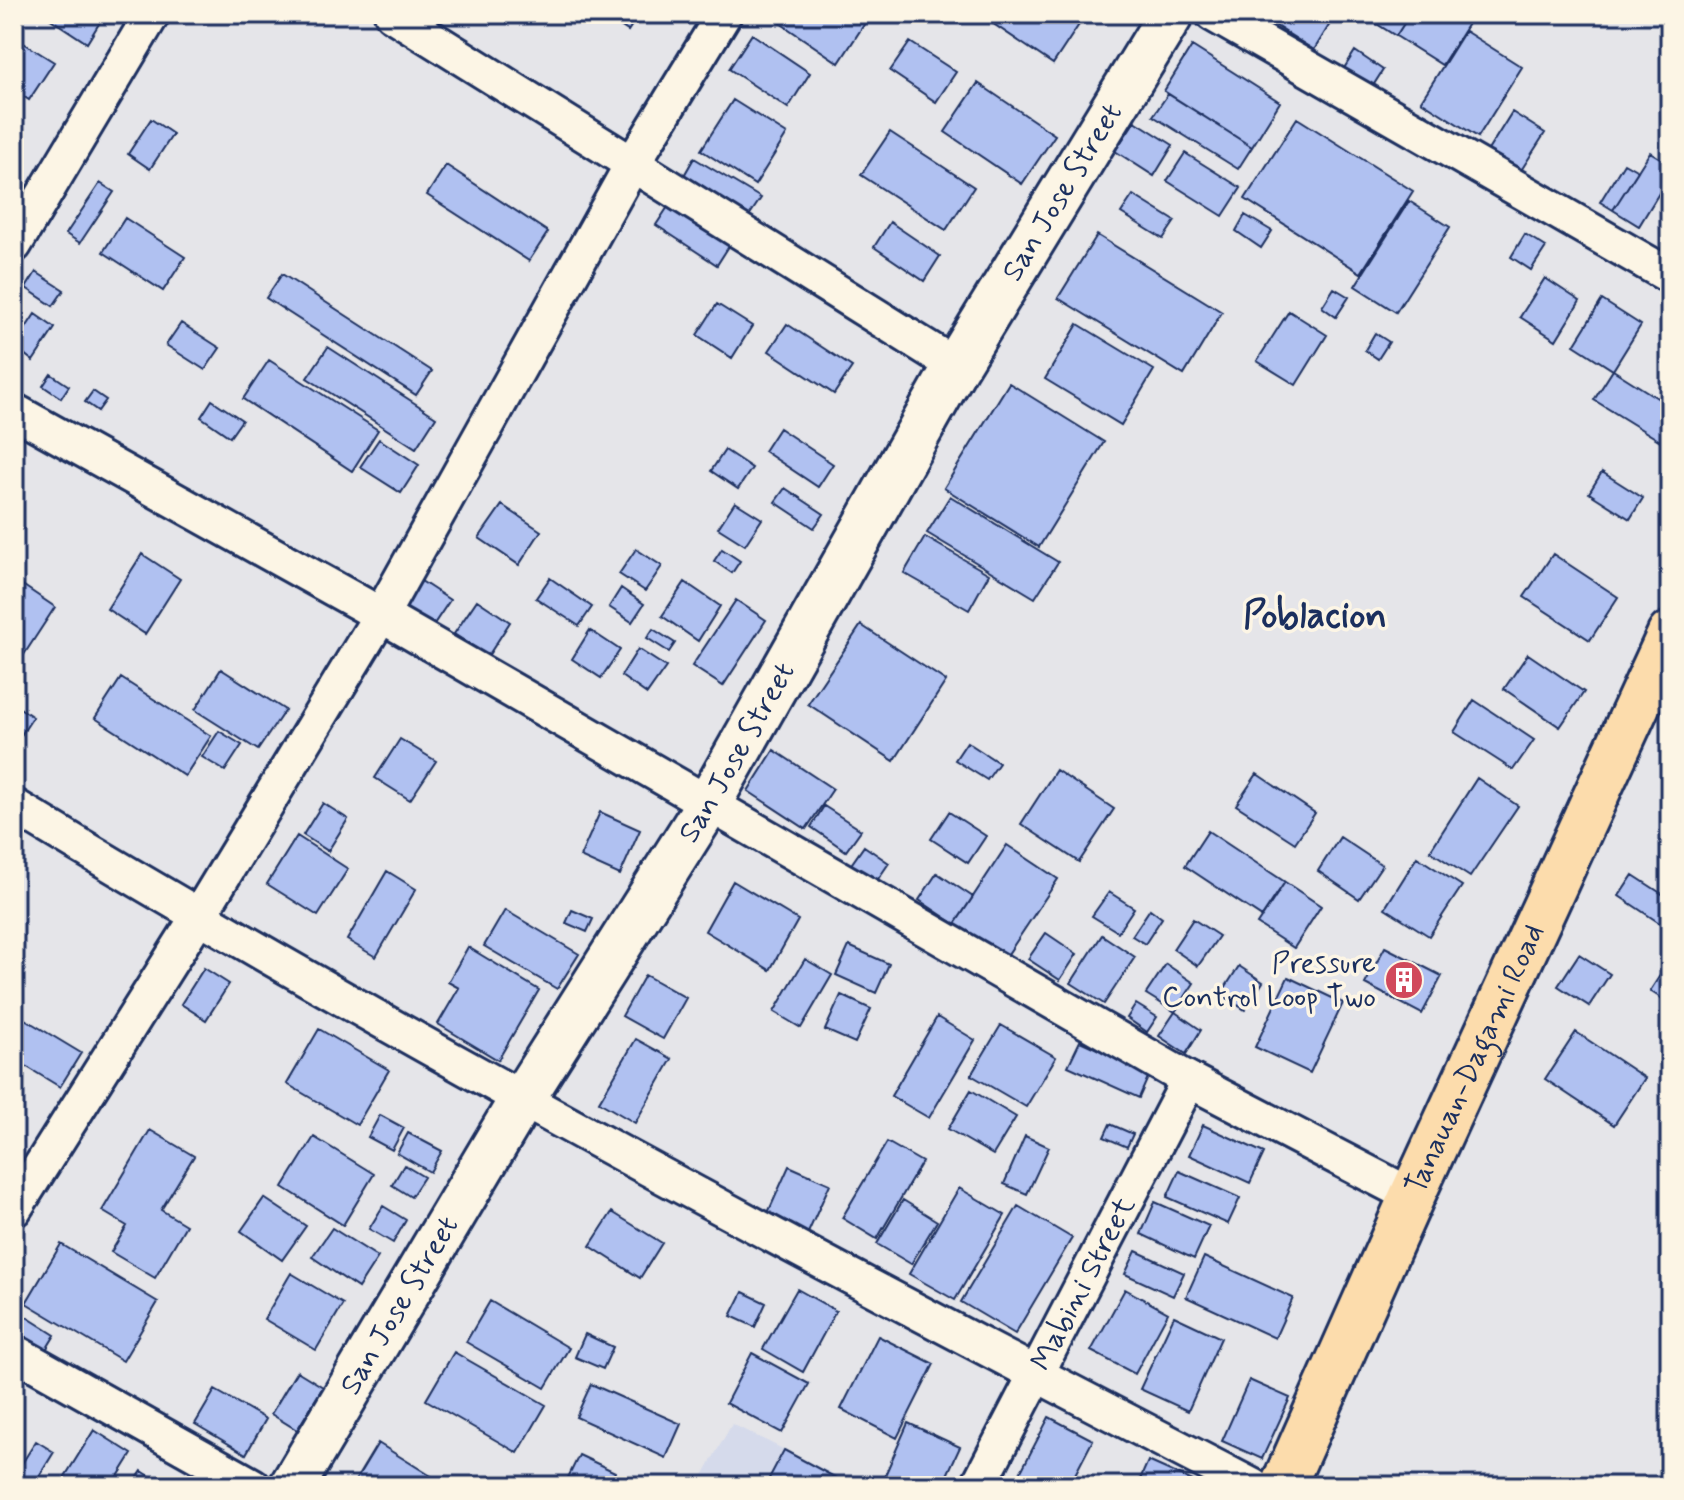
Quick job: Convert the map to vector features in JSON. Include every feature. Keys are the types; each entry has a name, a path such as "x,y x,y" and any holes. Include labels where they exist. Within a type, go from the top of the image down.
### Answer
{"main road":[{"name":"Tanauan-Dagami Road","path":"1283,1486 1412,1196 1670,634"}],"street":[{"path":"14,245 152,14"},
{"path":"392,14 956,366"},
{"path":"14,1209 198,917 381,615 633,163 724,14"},
{"name":"San Jose Street","path":"292,1486 522,1099 709,803 956,366 1171,14"},
{"path":"1213,14 1670,276"},
{"path":"14,411 381,615 1189,1080 1412,1196"},
{"path":"14,806 198,917 522,1099 1037,1376 1252,1486"},
{"name":"Mabini Street","path":"978,1486 1189,1080"},
{"path":"14,1352 253,1486"}],"shaded area":[{"path":"732,1424 858,1486 697,1486"}],"building":[{"path":"43,14 105,14 87,43"},
{"path":"602,14 639,14 628,31"},
{"path":"781,14 858,14 867,20 839,63 777,21"},
{"path":"990,14 1086,14 1053,64 986,19"},
{"path":"1264,14 1336,14 1314,50 1262,17"},
{"path":"1373,14 1410,14 1396,36 1369,19"},
{"path":"1410,14 1474,14 1442,65 1396,36"},
{"path":"1465,31 1522,67 1478,137 1421,101"},
{"path":"752,34 810,73 788,108 729,69"},
{"path":"14,37 54,62 29,100 14,90"},
{"path":"910,42 956,72 936,102 890,71"},
{"path":"1192,46 1280,102 1252,147 1164,91"},
{"path":"1355,51 1383,70 1369,92 1341,73"},
{"path":"978,83 1055,135 1022,184 945,132"},
{"path":"1168,94 1252,147 1238,169 1153,116"},
{"path":"733,100 787,134 755,185 701,150"},
{"path":"1512,112 1545,133 1520,172 1487,152"},
{"path":"1297,118 1413,191 1361,273 1245,199"},
{"path":"151,119 173,134 150,169 128,154"},
{"path":"1135,121 1173,145 1154,176 1115,151"},
{"path":"890,132 974,187 946,230 861,175"},
{"path":"1650,152 1670,164 1670,175 1639,226 1613,210"},
{"path":"1185,153 1241,188 1223,216 1167,181"},
{"path":"694,158 761,198 743,225 678,186"},
{"path":"1624,163 1638,171 1613,210 1600,202"},
{"path":"446,165 548,232 529,261 427,195"},
{"path":"100,183 114,192 80,243 66,234"},
{"path":"677,193 738,232 717,265 656,225"},
{"path":"1133,195 1175,221 1163,239 1121,213"},
{"path":"1409,201 1450,227 1396,312 1355,286"},
{"path":"1245,215 1272,231 1261,248 1236,231"},
{"path":"125,218 185,257 163,291 103,252"},
{"path":"890,222 940,256 924,281 874,247"},
{"path":"1525,234 1546,247 1531,270 1511,257"},
{"path":"1097,235 1222,312 1184,375 1058,298"},
{"path":"36,272 64,290 53,306 26,288"},
{"path":"282,274 432,371 416,395 266,298"},
{"path":"1545,278 1580,301 1556,340 1520,317"},
{"path":"1334,288 1349,297 1336,317 1322,307"},
{"path":"1602,300 1641,325 1613,370 1574,345"},
{"path":"717,304 752,326 732,358 697,335"},
{"path":"1289,311 1327,335 1296,385 1257,361"},
{"path":"35,314 55,328 33,361 14,346"},
{"path":"181,323 220,348 205,370 166,345"},
{"path":"787,324 852,367 834,394 769,351"},
{"path":"1078,324 1154,370 1121,425 1045,379"},
{"path":"1375,333 1389,342 1378,359 1365,350"},
{"path":"328,347 436,417 416,448 307,378"},
{"path":"269,360 378,430 352,471 243,399"},
{"path":"1613,370 1670,406 1670,447 1594,400"},
{"path":"51,374 69,386 61,398 43,386"},
{"path":"1009,383 1104,442 1039,547 944,488"},
{"path":"93,391 106,400 98,411 85,402"},
{"path":"212,400 242,420 230,437 201,417"},
{"path":"779,428 833,464 818,487 764,451"},
{"path":"379,439 419,465 401,493 360,467"},
{"path":"725,450 752,468 738,489 711,471"},
{"path":"1602,472 1643,498 1630,519 1589,493"},
{"path":"785,488 824,514 814,528 775,502"},
{"path":"950,496 1058,562 1035,598 927,533"},
{"path":"735,502 762,519 745,545 718,528"},
{"path":"502,505 541,531 519,565 479,538"},
{"path":"925,537 989,574 969,610 904,573"},
{"path":"636,549 662,566 645,591 619,574"},
{"path":"722,549 740,561 732,573 714,561"},
{"path":"142,554 180,579 145,634 107,609"},
{"path":"1553,554 1618,597 1590,640 1524,597"},
{"path":"415,577 450,600 432,627 397,604"},
{"path":"550,578 592,607 579,626 536,598"},
{"path":"18,582 55,607 14,670 14,589"},
{"path":"685,582 720,606 698,641 662,616"},
{"path":"621,588 644,604 632,622 609,607"},
{"path":"477,600 510,622 488,656 454,634"},
{"path":"736,600 766,620 723,686 692,666"},
{"path":"861,625 946,681 894,761 808,704"},
{"path":"653,629 675,643 669,652 647,638"},
{"path":"590,630 620,650 601,678 572,659"},
{"path":"638,649 666,667 647,694 621,676"},
{"path":"1528,654 1584,692 1560,727 1504,689"},
{"path":"221,669 285,710 258,750 195,710"},
{"path":"121,678 211,736 185,776 95,718"},
{"path":"1474,700 1534,740 1513,770 1454,732"},
{"path":"14,704 33,717 14,746"},
{"path":"219,731 242,745 225,771 202,757"},
{"path":"400,739 436,761 410,800 375,778"},
{"path":"967,742 999,763 987,780 955,760"},
{"path":"774,750 833,789 806,829 748,791"},
{"path":"1056,770 1114,809 1079,862 1021,824"},
{"path":"1257,774 1315,813 1295,843 1236,805"},
{"path":"1477,778 1518,806 1470,877 1430,851"},
{"path":"323,803 348,819 328,851 303,835"},
{"path":"824,806 861,830 846,851 811,827"},
{"path":"600,812 640,830 620,875 580,857"},
{"path":"949,812 986,836 968,863 931,839"},
{"path":"1208,831 1285,882 1262,917 1185,866"},
{"path":"297,836 348,869 318,916 267,884"},
{"path":"1340,837 1382,865 1359,899 1318,871"},
{"path":"1007,845 1058,879 1006,957 955,924"},
{"path":"864,846 889,863 876,882 850,866"},
{"path":"1417,857 1462,886 1429,936 1385,908"},
{"path":"387,871 416,889 376,957 347,940"},
{"path":"937,873 973,897 955,924 919,900"},
{"path":"1633,875 1670,899 1670,930 1619,896"},
{"path":"733,881 798,920 770,970 705,931"},
{"path":"1285,882 1321,906 1294,948 1257,924"},
{"path":"1109,892 1134,908 1118,932 1092,916"},
{"path":"1150,909 1162,918 1145,944 1132,936"},
{"path":"505,910 579,954 557,989 484,946"},
{"path":"572,910 593,919 587,932 566,923"},
{"path":"1193,919 1219,936 1198,966 1173,949"},
{"path":"1046,933 1077,954 1060,980 1028,959"},
{"path":"1102,935 1135,957 1104,1004 1071,983"},
{"path":"849,946 889,964 876,993 836,975"},
{"path":"468,947 539,990 498,1060 438,1024 459,988 448,982"},
{"name":"Pressure Control Loop Two","path":"1385,947 1442,976 1422,1014 1365,984"},
{"path":"1579,954 1610,974 1589,1006 1558,986"},
{"path":"805,959 832,975 801,1028 774,1012"},
{"path":"1166,964 1194,983 1175,1012 1146,994"},
{"path":"1239,966 1263,982 1245,1010 1221,994"},
{"path":"1666,966 1670,968 1670,1004 1650,991"},
{"path":"204,968 229,984 206,1020 181,1004"},
{"path":"645,975 686,998 663,1039 622,1016"},
{"path":"1288,977 1343,1003 1310,1073 1255,1047"},
{"path":"841,995 871,1009 855,1043 825,1030"},
{"path":"1136,1004 1157,1017 1147,1032 1127,1018"},
{"path":"1175,1012 1201,1030 1186,1054 1159,1036"},
{"path":"937,1017 975,1040 929,1118 891,1096"},
{"path":"23,1018 81,1053 60,1087 14,1059 14,1032"},
{"path":"1001,1025 1056,1057 1026,1107 971,1075"},
{"path":"319,1029 389,1070 357,1125 287,1084"},
{"path":"1576,1032 1645,1078 1614,1125 1545,1079"},
{"path":"636,1039 672,1059 635,1123 599,1102"},
{"path":"1080,1041 1150,1073 1139,1098 1068,1066"},
{"path":"971,1090 1016,1117 993,1155 948,1129"},
{"path":"380,1115 404,1128 392,1150 368,1137"},
{"path":"1110,1124 1133,1134 1127,1147 1104,1137"},
{"path":"1203,1125 1264,1153 1250,1183 1189,1155"},
{"path":"150,1130 194,1156 161,1210 186,1225 155,1278 111,1252 127,1226 102,1211"},
{"path":"408,1133 442,1151 430,1172 397,1153"},
{"path":"1025,1136 1049,1147 1027,1194 1004,1184"},
{"path":"314,1137 374,1174 343,1225 283,1187"},
{"path":"887,1142 922,1162 877,1239 842,1218"},
{"path":"404,1165 424,1177 411,1197 392,1185"},
{"path":"789,1166 830,1184 808,1233 767,1215"},
{"path":"1179,1171 1240,1198 1228,1224 1167,1197"},
{"path":"959,1188 1005,1215 955,1300 909,1274"},
{"path":"264,1198 306,1226 282,1260 241,1231"},
{"path":"903,1200 937,1221 911,1264 877,1244"},
{"path":"1155,1202 1209,1226 1194,1259 1141,1234"},
{"path":"383,1206 406,1220 393,1243 369,1229"},
{"path":"1018,1206 1072,1238 1015,1334 961,1302"},
{"path":"612,1212 662,1243 640,1278 590,1246"},
{"path":"332,1228 378,1257 358,1288 312,1257"},
{"path":"61,1244 158,1302 123,1361 26,1303"},
{"path":"1136,1251 1184,1273 1173,1296 1125,1274"},
{"path":"1204,1257 1293,1298 1275,1338 1186,1297"},
{"path":"291,1273 343,1304 316,1350 264,1319"},
{"path":"797,1289 836,1311 803,1372 763,1349"},
{"path":"1125,1289 1168,1313 1135,1374 1091,1351"},
{"path":"743,1292 766,1303 755,1327 731,1316"},
{"path":"490,1301 569,1348 545,1388 466,1342"},
{"path":"14,1309 55,1335 39,1361 14,1345"},
{"path":"1174,1316 1221,1338 1188,1411 1140,1389"},
{"path":"585,1334 613,1347 603,1369 575,1357"},
{"path":"878,1336 934,1364 897,1438 841,1409"},
{"path":"454,1352 546,1405 518,1453 426,1400"},
{"path":"752,1353 809,1384 782,1433 726,1403"},
{"path":"297,1371 323,1387 297,1430 271,1414"},
{"path":"1249,1380 1290,1398 1262,1459 1222,1441"},
{"path":"591,1384 681,1424 666,1458 576,1417"},
{"path":"215,1390 266,1419 246,1454 195,1424"},
{"path":"1049,1417 1093,1440 1069,1486 1030,1486 1017,1479"},
{"path":"908,1423 960,1447 942,1486 891,1486 882,1482"},
{"path":"94,1430 132,1454 112,1486 59,1486"},
{"path":"36,1441 54,1452 33,1486 14,1486 14,1476"},
{"path":"378,1443 447,1486 352,1486"},
{"path":"784,1450 851,1486 765,1486"},
{"path":"579,1455 615,1472 608,1486 564,1486"},
{"path":"1148,1461 1204,1486 1137,1486"},
{"path":"142,1471 165,1486 132,1486"}],"place":[{"name":"Pressure Control Loop Two","path":"1404,980"}],"district":[{"name":"Poblacion","path":"1315,616"}]}
